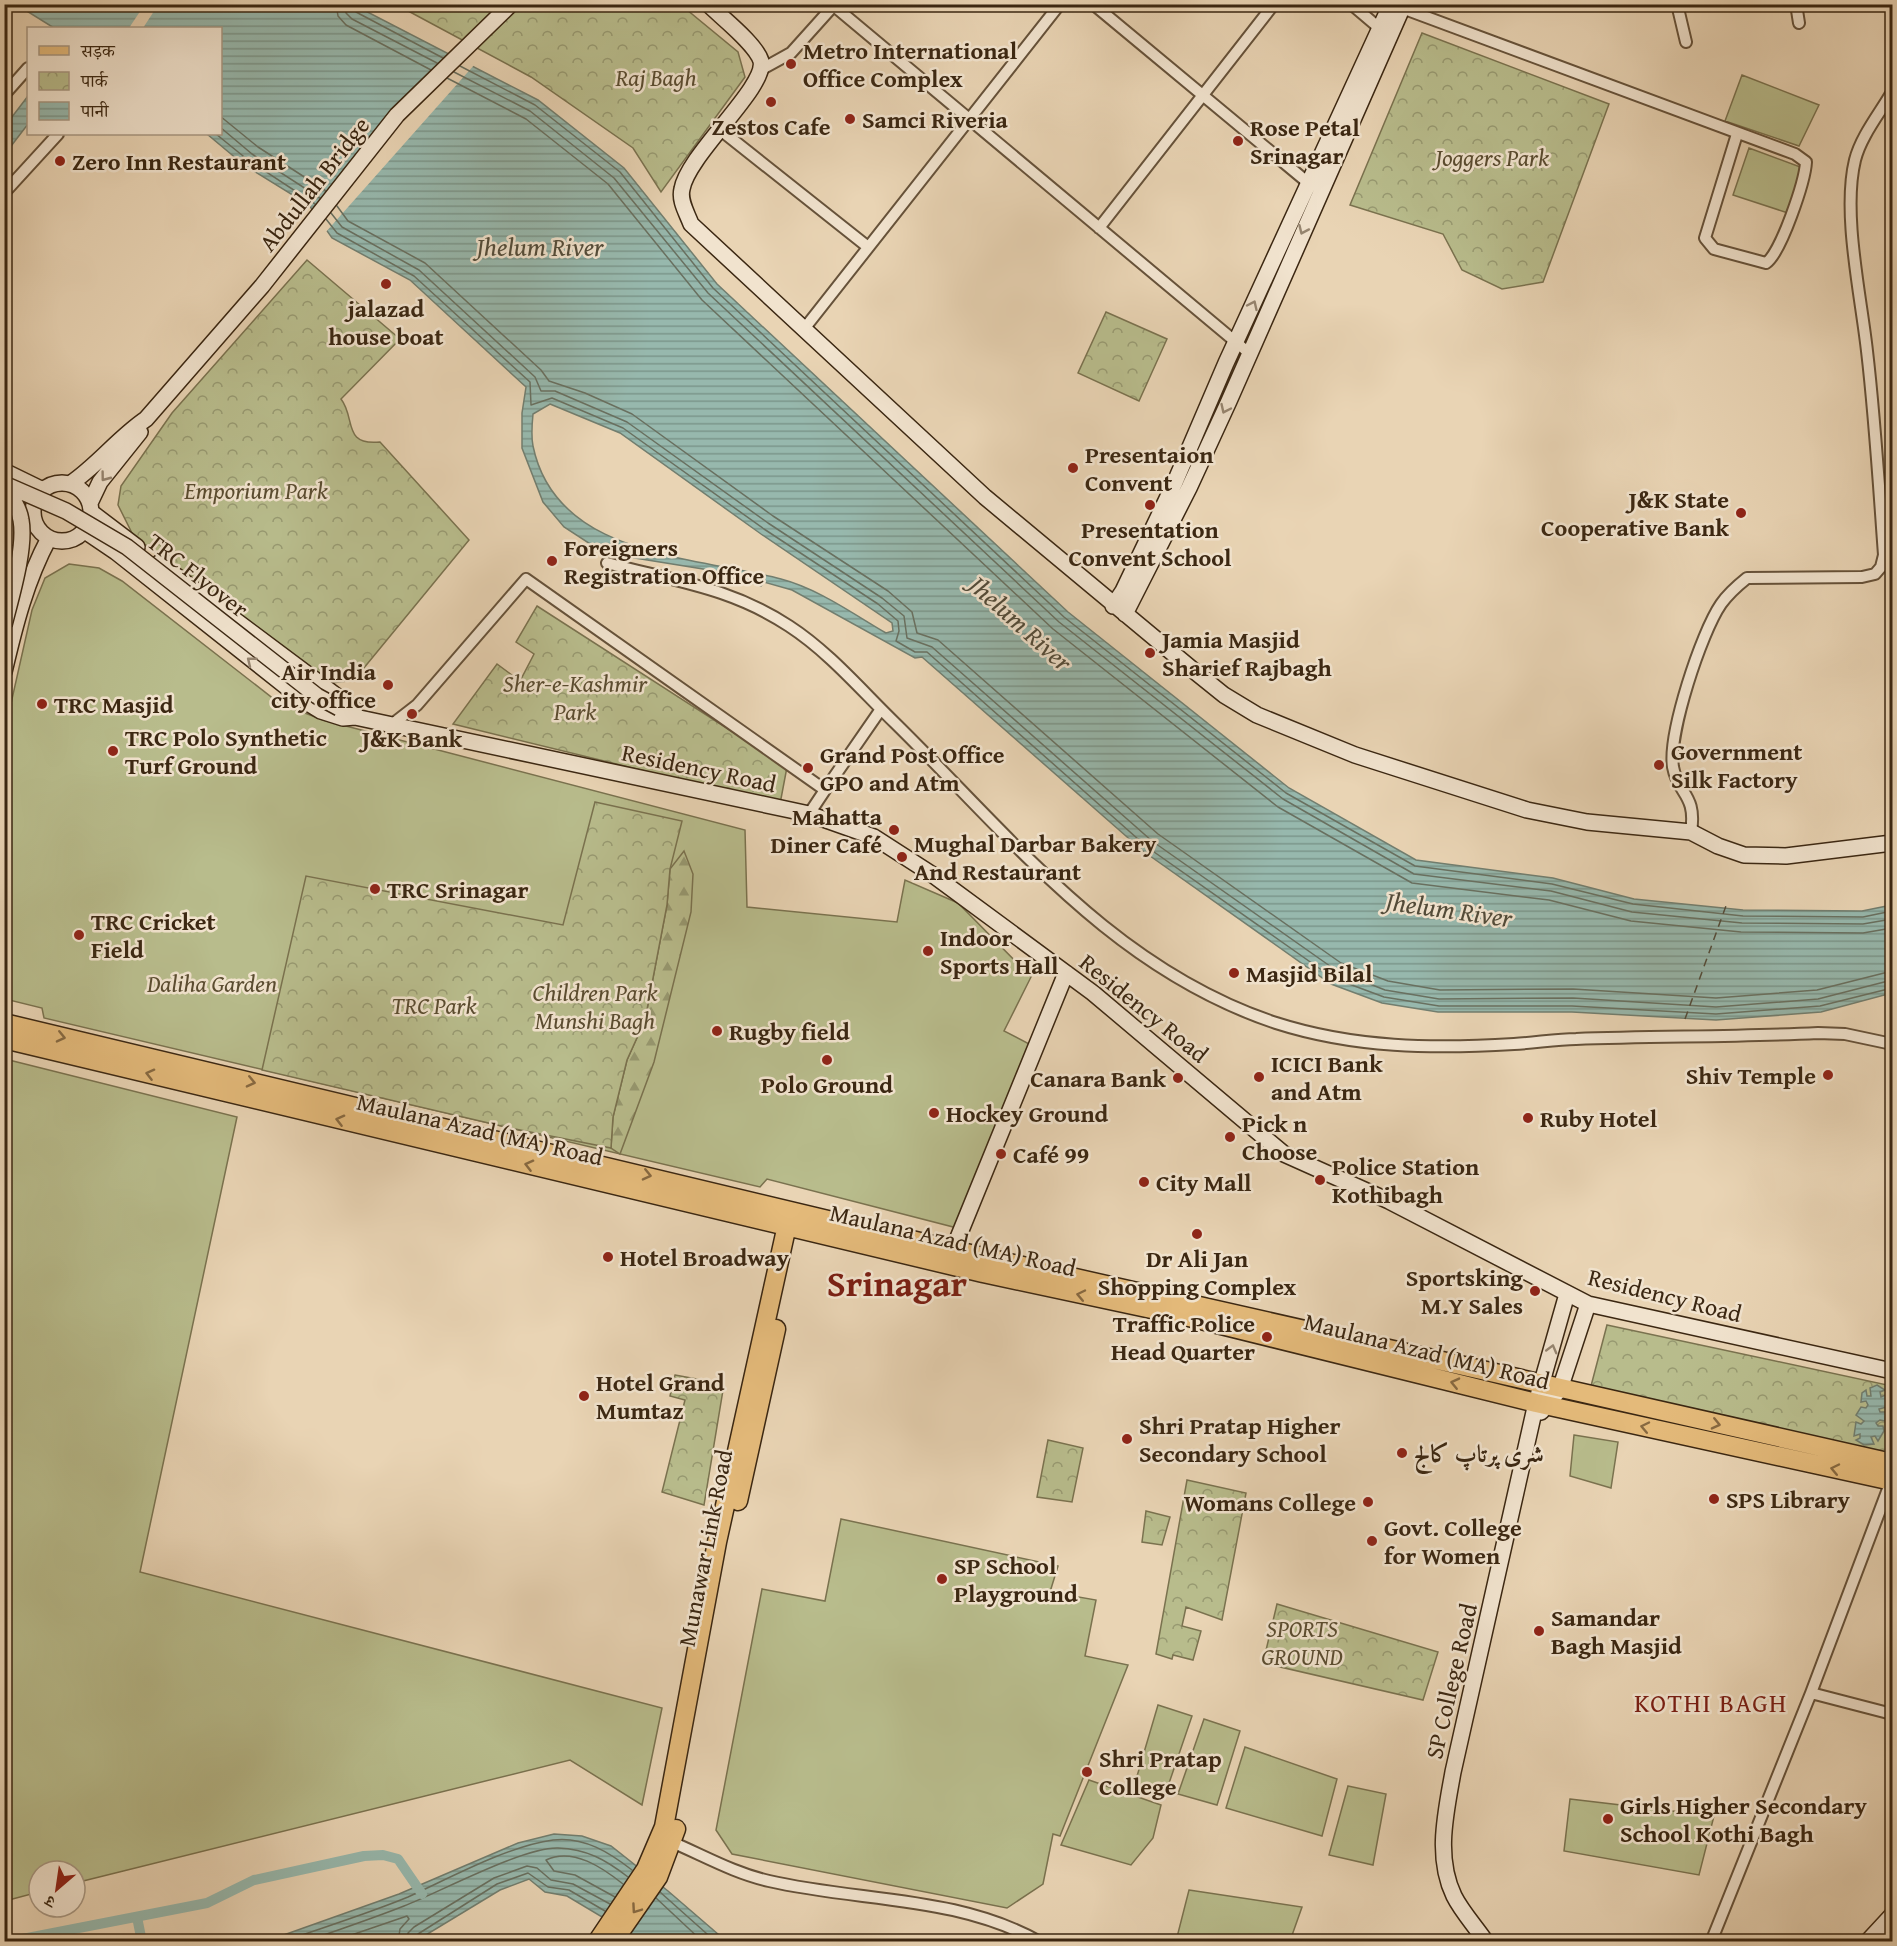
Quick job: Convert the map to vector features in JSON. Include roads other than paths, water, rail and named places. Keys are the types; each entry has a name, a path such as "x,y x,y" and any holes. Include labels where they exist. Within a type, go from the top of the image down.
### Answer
{"main road":[{"name":"Abdullah Bridge","path":"146,419 262,286 397,115 511,4"},
{"path":"708,4 756,51 761,63 758,80 718,128 681,188 682,202 691,224 986,497 1119,610 1224,694 1257,715 1317,741 1527,810 1587,822 1691,832 1718,846 1754,856 1786,856 1893,843"},
{"path":"1153,544 1235,343 1314,187 1384,32 1399,6"},
{"path":"1119,610 1153,544 1198,469 1249,353 1314,187"},
{"path":"70,484 90,471 134,427 146,419"},
{"path":"4,501 34,520 49,538 68,541 85,531 90,508 100,482 142,429 146,419"},
{"path":"4,471 43,490"},
{"path":"4,589 17,552 34,520 37,497 43,490 60,483 70,484 78,488 90,508 354,709 355,717"},
{"name":"TRC Flyover","path":"4,485 18,509 21,529 15,580 4,625"},
{"name":"TRC Flyover","path":"4,485 66,511 127,547 309,689 355,717"},
{"name":"Residency Road","path":"85,531 116,552 303,700 321,711 343,718 355,717 809,814 874,837 933,875 1066,973 1284,1154 1389,1201 1588,1304 1893,1371"},
{"path":"4,672 18,612 34,567 49,538"},
{"path":"953,1250 1066,973"},
{"name":"Maulana Azad (MA) Road","path":"4,1023 795,1219 983,1273 1189,1317 1542,1404 1892,1475"},
{"name":"Maulana Azad (MA) Road","path":"4,1039 795,1219 953,1250 1551,1387 1892,1475"},
{"name":"Munawar Link Road","path":"606,1939 652,1873 667,1840 795,1219"},
{"path":"1551,1387 1567,1294"},
{"path":"1551,1387 1588,1304"},
{"name":"SP College Road","path":"1486,1941 1455,1897 1447,1879 1443,1863 1445,1820 1453,1772 1532,1421 1551,1387"},
{"path":"1868,1941 1893,1915"}],"street":[{"path":"804,329 1060,4"},
{"path":"1093,4 1314,187"},
{"path":"1099,228 1274,4"},
{"path":"1351,4 1384,32"},
{"path":"1796,4 1799,23"},
{"path":"760,70 791,53 835,5 969,120 1249,353"},
{"path":"1678,5 1686,42"},
{"path":"1399,6 1795,154 1806,162 1804,176 1778,246 1766,263 1714,249 1705,238 1737,134"},
{"path":"4,95 27,69"},
{"path":"1691,832 1692,807 1674,770 1674,744 1678,720 1704,638 1720,605 1747,578 1862,577 1875,574 1881,567 1884,555 1867,351 1854,260 1852,192 1858,152 1893,92"},
{"path":"718,128 867,247"},
{"path":"4,193 57,135"},
{"path":"607,564 673,577 741,599 790,627 814,645 881,709 1049,881 1121,942 1185,983 1274,1022 1338,1041 1418,1046 1513,1044 1576,1039 1818,1033 1845,1034 1893,1044"},
{"path":"390,726 417,705 526,579 825,789"},
{"path":"809,814 881,709"},
{"path":"1712,1941 1811,1693 1892,1475"},
{"path":"1811,1693 1893,1714"},
{"path":"667,1840 751,1877 770,1882 954,1908 1003,1923 1040,1941"}],"water":[{"name":"Jhelum River","path":"17,5 354,5 538,100 624,168 717,284 1068,612 1289,788 1416,860 1553,878 1634,899 1743,910 1862,911 1892,905 1892,993 1821,1012 1716,1020 1572,1012 1438,1012 1382,1003 1331,984 1143,851 922,657 915,658 792,590 764,582 761,586 703,569 604,553 564,527 543,502 522,448 522,413 526,387 410,280 332,238 309,205 244,165 208,135 222,135 222,27 52,27","holes":["550,404 620,433 761,534 892,623 893,631 886,633 795,583 670,556 633,546 598,531 569,510 547,483 533,446 533,414"]},
{"path":"27,97 27,125 5,154 5,126"},
{"path":"1877,1385 1885,1390 1880,1392 1881,1397 1888,1394 1887,1407 1879,1409 1880,1412 1886,1412 1885,1421 1880,1420 1876,1423 1878,1426 1883,1426 1884,1431 1878,1441 1875,1436 1871,1437 1874,1444 1864,1445 1856,1440 1860,1438 1860,1434 1854,1436 1856,1422 1861,1424 1864,1421 1856,1415 1861,1407 1866,1408 1868,1405 1866,1401 1861,1402 1862,1393 1866,1390 1867,1396 1871,1396 1870,1388"},
{"path":"554,1834 582,1836 611,1846 726,1941 632,1941 634,1936 567,1896 545,1892 529,1879 500,1890 416,1941 264,1942 399,1894 518,1843"}],"waterway":[{"path":"7,1942 207,1903 254,1880 364,1856 383,1855 398,1859 422,1894"},
{"path":"137,1917 142,1942"}],"place":[{"name":"Metro International Office Complex","path":"791,64"},
{"name":"Zestos Cafe","path":"771,102"},
{"name":"Samci Riveria","path":"850,119"},
{"name":"Rose Petal Srinagar","path":"1238,141"},
{"name":"Zero Inn Restaurant","path":"60,161"},
{"name":"jalazad house boat","path":"386,284"},
{"name":"Presentaion Convent","path":"1073,468"},
{"name":"Presentation Convent School","path":"1150,505"},
{"name":"J&K State Cooperative Bank","path":"1741,513"},
{"name":"Foreigners Registration Office","path":"552,561"},
{"name":"Jamia Masjid Sharief Rajbagh","path":"1150,653"},
{"name":"Air India city office","path":"388,685"},
{"name":"TRC Masjid","path":"42,704"},
{"name":"J&K Bank","path":"412,714"},
{"name":"TRC Polo Synthetic Turf Ground","path":"113,751"},
{"name":"Government Silk Factory","path":"1659,765"},
{"name":"Grand Post Office GPO and Atm","path":"808,768"},
{"name":"Mahatta Diner Café","path":"894,830"},
{"name":"Mughal Darbar Bakery And Restaurant","path":"902,857"},
{"name":"TRC Srinagar","path":"375,889"},
{"name":"TRC Cricket Field","path":"79,935"},
{"name":"Indoor Sports Hall","path":"928,951"},
{"name":"Masjid Bilal","path":"1234,973"},
{"name":"Rugby field","path":"717,1031"},
{"name":"Polo Ground","path":"827,1060"},
{"name":"Shiv Temple","path":"1828,1075"},
{"name":"ICICI Bank and Atm","path":"1259,1077"},
{"name":"Canara Bank","path":"1178,1078"},
{"name":"Hockey Ground","path":"934,1113"},
{"name":"Ruby Hotel","path":"1528,1118"},
{"name":"Pick n Choose","path":"1230,1137"},
{"name":"Café 99","path":"1001,1154"},
{"name":"Police Station Kothibagh","path":"1320,1180"},
{"name":"City Mall","path":"1144,1182"},
{"name":"Dr Ali Jan Shopping Complex","path":"1197,1234"},
{"name":"Hotel Broadway","path":"608,1257"},
{"name":"Sportsking M.Y Sales","path":"1535,1291"},
{"name":"Traffic Police Head Quarter","path":"1267,1337"},
{"name":"Hotel Grand Mumtaz","path":"584,1396"},
{"name":"Shri Pratap Higher Secondary School","path":"1127,1439"},
{"name":"شری پرتاپ کالج","path":"1402,1453"},
{"name":"SPS Library","path":"1714,1499"},
{"name":"Womans College","path":"1368,1502"},
{"name":"Govt. College for Women","path":"1372,1541"},
{"name":"SP School Playground","path":"942,1579"},
{"name":"Samandar Bagh Masjid","path":"1539,1631"},
{"name":"Shri Pratap College","path":"1087,1772"},
{"name":"Girls Higher Secondary School Kothi Bagh","path":"1608,1819"}],"district":[{"name":"Srinagar","path":"897,1282"},
{"name":"KOTHI BAGH","path":"1711,1702"}],"park label":[{"name":"Raj Bagh","path":"656,77"},
{"name":"Joggers Park","path":"1492,157"},
{"name":"Emporium Park","path":"256,490"},
{"name":"Sher-e-Kashmir Park","path":"575,697"},
{"name":"Daliha Garden","path":"212,983"},
{"name":"TRC Park","path":"434,1005"},
{"name":"Children Park Munshi Bagh","path":"595,1006"},
{"name":"SPORTS GROUND","path":"1302,1642"}]}
